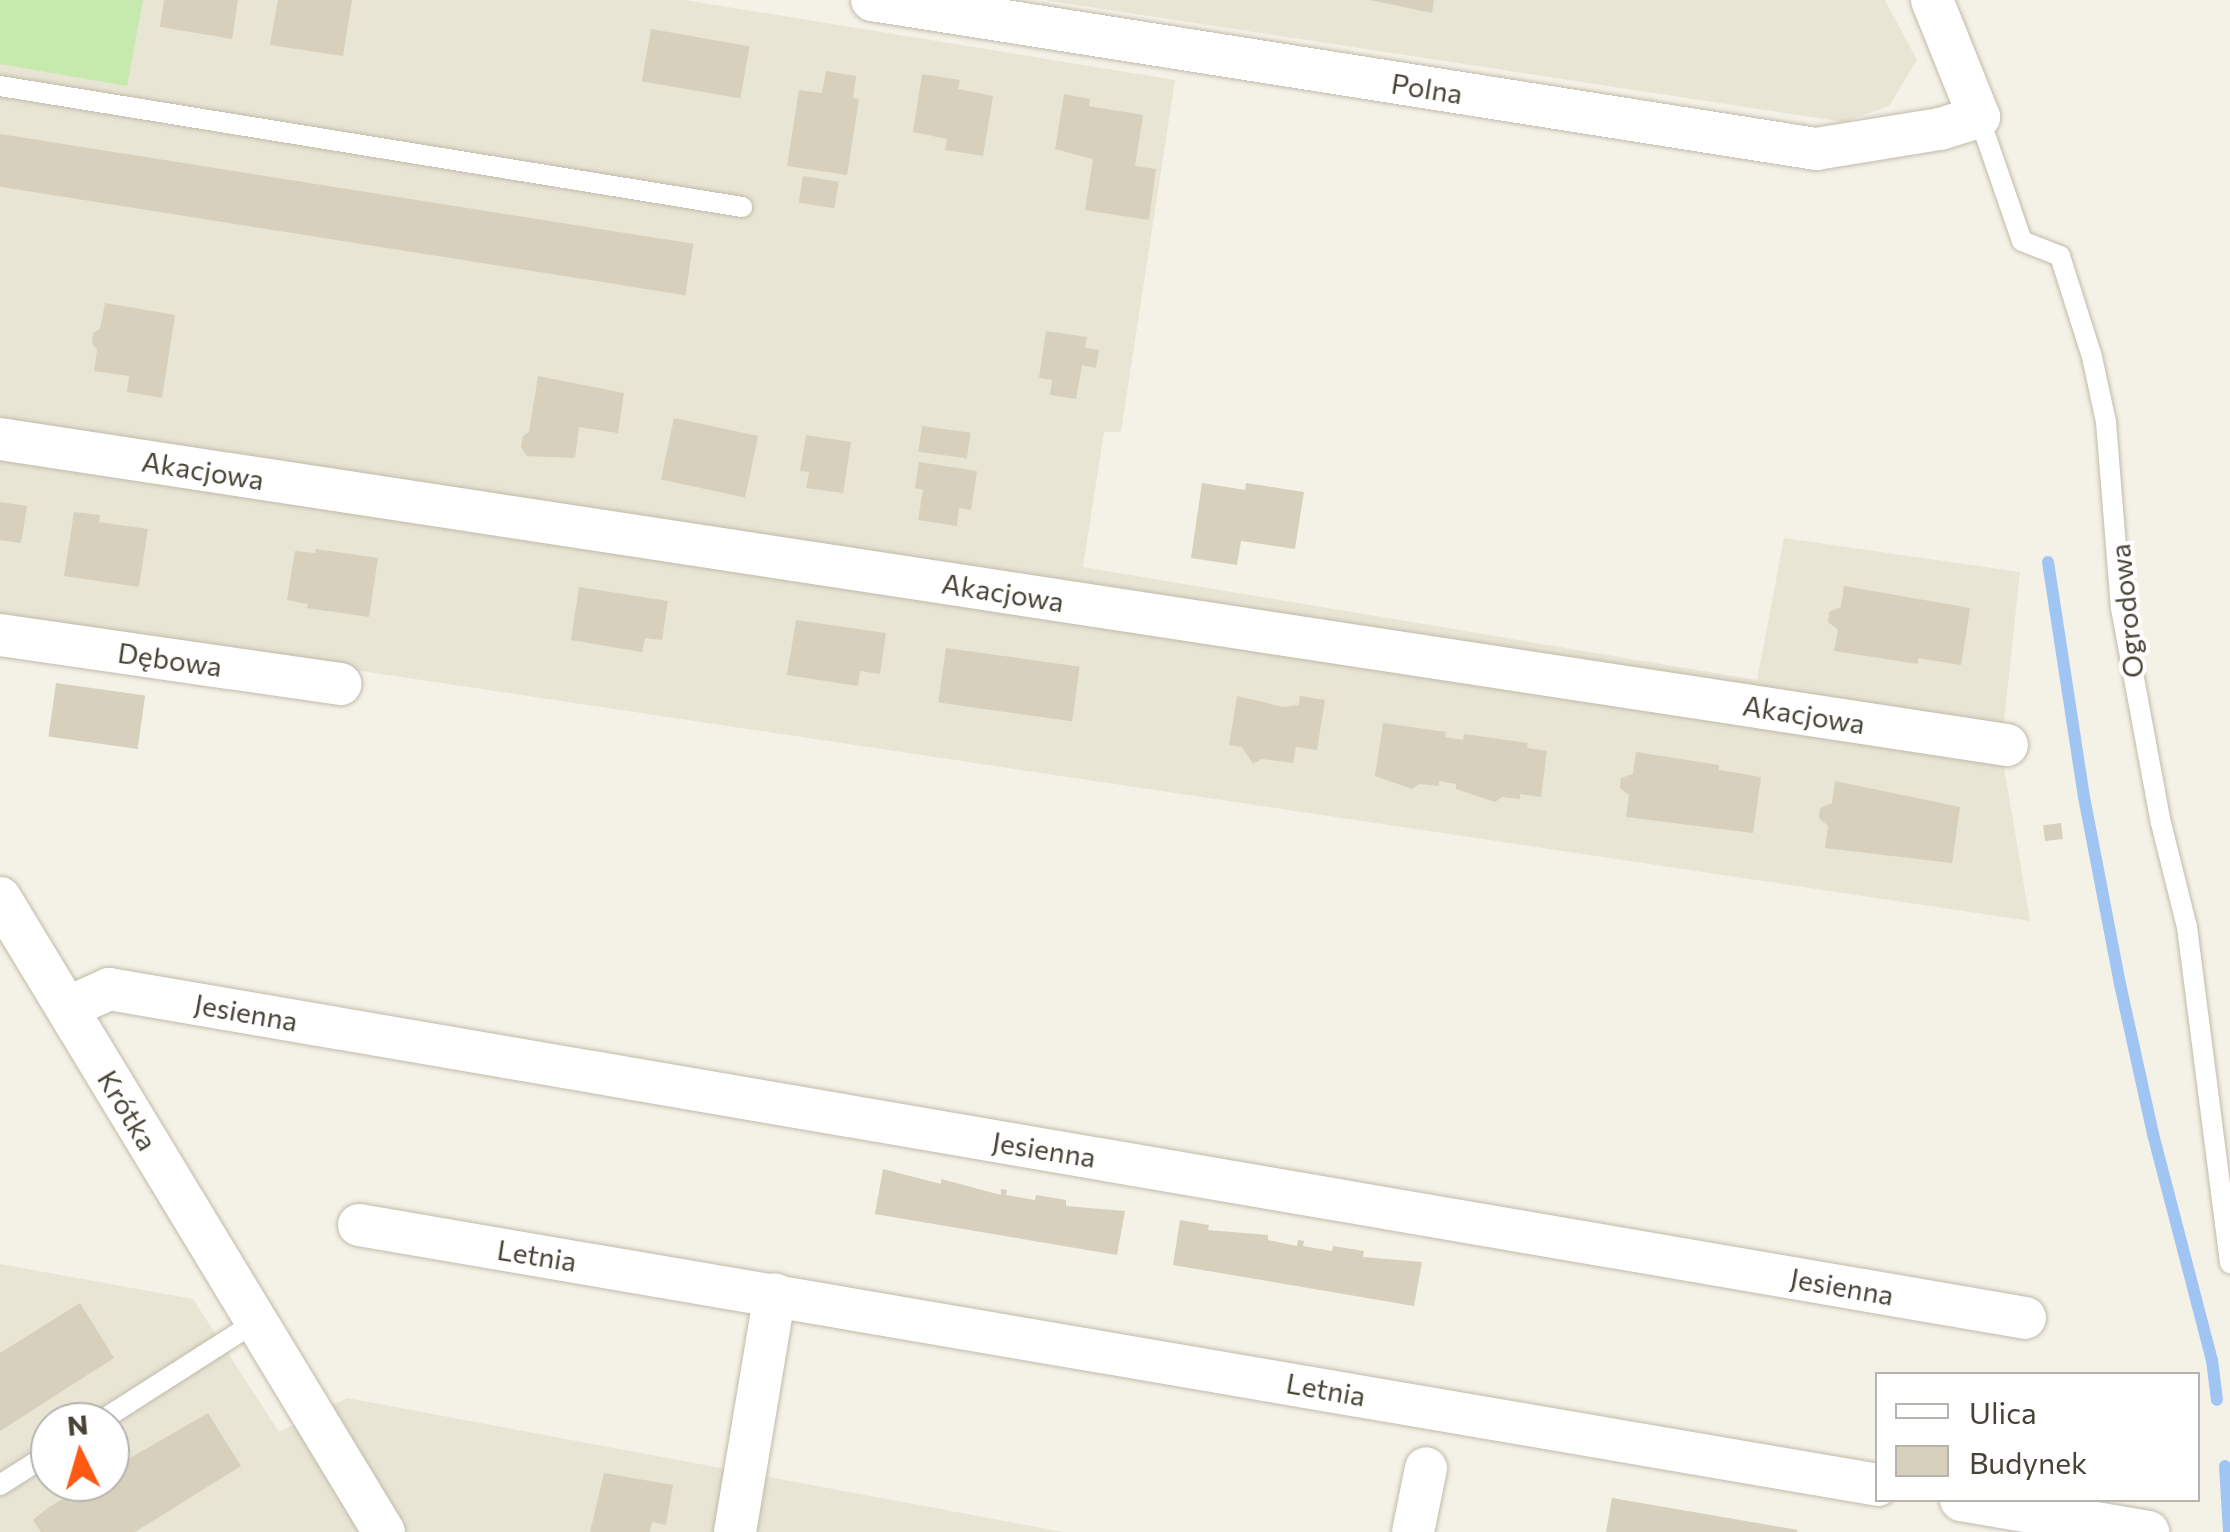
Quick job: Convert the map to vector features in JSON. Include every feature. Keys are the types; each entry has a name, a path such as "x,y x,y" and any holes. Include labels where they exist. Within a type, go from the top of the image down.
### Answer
{"street":[{"name":"Polna","path":"872,0 1816,149 1940,130 1980,117"},
{"name":"Ogrodowa","path":"1932,0 1980,117"},
{"name":"Akacjowa","path":"0,439 2006,745"},
{"name":"Dębowa","path":"0,634 340,684"},
{"name":"Krótka","path":"0,898 384,1532"},
{"name":"Jesienna","path":"67,1008 109,989 2025,1318"},
{"name":"Letnia","path":"359,1225 1875,1484"},
{"path":"735,1532 775,1294"},
{"path":"1413,1532 1426,1468"},
{"path":"1973,1502 2148,1532"}],"lane":[{"path":"0,86 742,207"},
{"name":"Ogrodowa","path":"1980,117 2022,242 2060,256 2092,356 2106,422 2122,608 2160,822 2187,927 2230,1263"},
{"path":"130,1402 257,1321"},
{"path":"0,1485 30,1466"}],"shaded area":[{"path":"0,0 685,0 1175,80 1121,432 1104,432 1083,567 1757,680 1784,538 2020,572 2001,749 2030,921 0,617"},
{"path":"1044,0 1885,0 1917,60 1889,106 1844,122"},
{"path":"0,1264 193,1299 279,1432 347,1398 1063,1532 0,1532"}],"green space":[{"path":"0,0 143,0 127,86 0,64"}],"building":[{"path":"164,0 238,0 232,39 160,27"},
{"path":"278,0 352,0 343,56 270,45"},
{"path":"1370,0 1434,0 1432,13"},
{"path":"651,29 749,46 740,99 642,81"},
{"path":"826,71 856,76 853,98 859,99 847,175 787,166 799,90 822,93"},
{"path":"922,74 960,80 958,89 993,96 983,156 945,150 947,139 913,132"},
{"path":"1064,94 1090,99 1089,106 1143,115 1135,166 1156,169 1149,220 1085,210 1093,159 1055,149"},
{"path":"0,134 693,244 685,295 0,187"},
{"path":"803,176 839,182 834,208 799,203"},
{"path":"105,303 175,315 162,398 127,392 129,376 94,371 97,350 92,343 93,333 100,329"},
{"path":"1046,331 1087,337 1085,348 1099,350 1096,368 1082,365 1076,399 1050,395 1052,380 1039,378"},
{"path":"538,376 624,393 618,433 579,427 575,458 527,456 521,447 523,436 529,432"},
{"path":"674,418 758,436 745,498 661,480"},
{"path":"922,426 971,433 967,459 918,452"},
{"path":"806,435 851,442 843,493 806,488 809,472 800,471"},
{"path":"919,462 977,471 971,510 959,508 957,526 918,520 923,490 915,488"},
{"path":"1202,483 1245,490 1246,483 1304,492 1295,549 1241,541 1237,565 1191,558"},
{"path":"0,502 27,506 21,543 0,540"},
{"path":"74,512 100,515 99,522 148,529 139,587 64,576"},
{"path":"316,549 378,558 369,617 307,608 308,604 287,600 295,551 315,553"},
{"path":"1844,586 1970,608 1961,665 1918,658 1918,664 1834,651 1838,630 1828,622 1829,612 1841,607"},
{"path":"579,587 668,601 662,640 645,638 642,652 571,640"},
{"path":"796,620 886,633 880,674 860,671 858,686 787,675"},
{"path":"946,648 1080,667 1072,721 938,702"},
{"path":"56,683 145,696 138,749 48,736"},
{"path":"1237,696 1283,707 1299,705 1300,696 1325,700 1317,750 1296,747 1293,763 1262,759 1253,764 1242,747 1229,745"},
{"path":"1383,723 1446,732 1445,737 1463,740 1464,734 1528,743 1527,748 1547,751 1541,797 1520,794 1520,799 1502,797 1495,802 1456,789 1456,784 1439,781 1439,786 1419,784 1412,789 1375,776"},
{"path":"1636,752 1719,765 1719,770 1761,777 1753,833 1626,817 1629,795 1620,788 1621,778 1633,774"},
{"path":"1835,781 1960,807 1952,863 1825,848 1828,826 1819,818 1820,808 1832,803"},
{"path":"2061,823 2063,839 2045,841 2043,825"},
{"path":"883,1169 1001,1195 1001,1189 1007,1190 1006,1195 1035,1200 1036,1195 1066,1200 1066,1206 1125,1211 1117,1255 875,1214"},
{"path":"1180,1220 1209,1225 1208,1230 1268,1235 1268,1240 1297,1246 1298,1240 1304,1241 1303,1246 1332,1251 1333,1246 1364,1251 1363,1257 1422,1262 1414,1306 1173,1265"},
{"path":"80,1303 114,1358 45,1402 30,1402 30,1412 0,1431 0,1353"},
{"path":"208,1413 241,1466 135,1532 41,1532 33,1520 58,1502 130,1502 130,1458"},
{"path":"604,1473 673,1485 666,1525 652,1522 650,1532 590,1532"},
{"path":"1612,1498 1798,1530 1606,1532"}],"waterway":[{"path":"2048,562 2084,797 2120,984 2153,1134 2212,1360 2217,1400"},
{"path":"2225,1466 2229,1532"}]}
